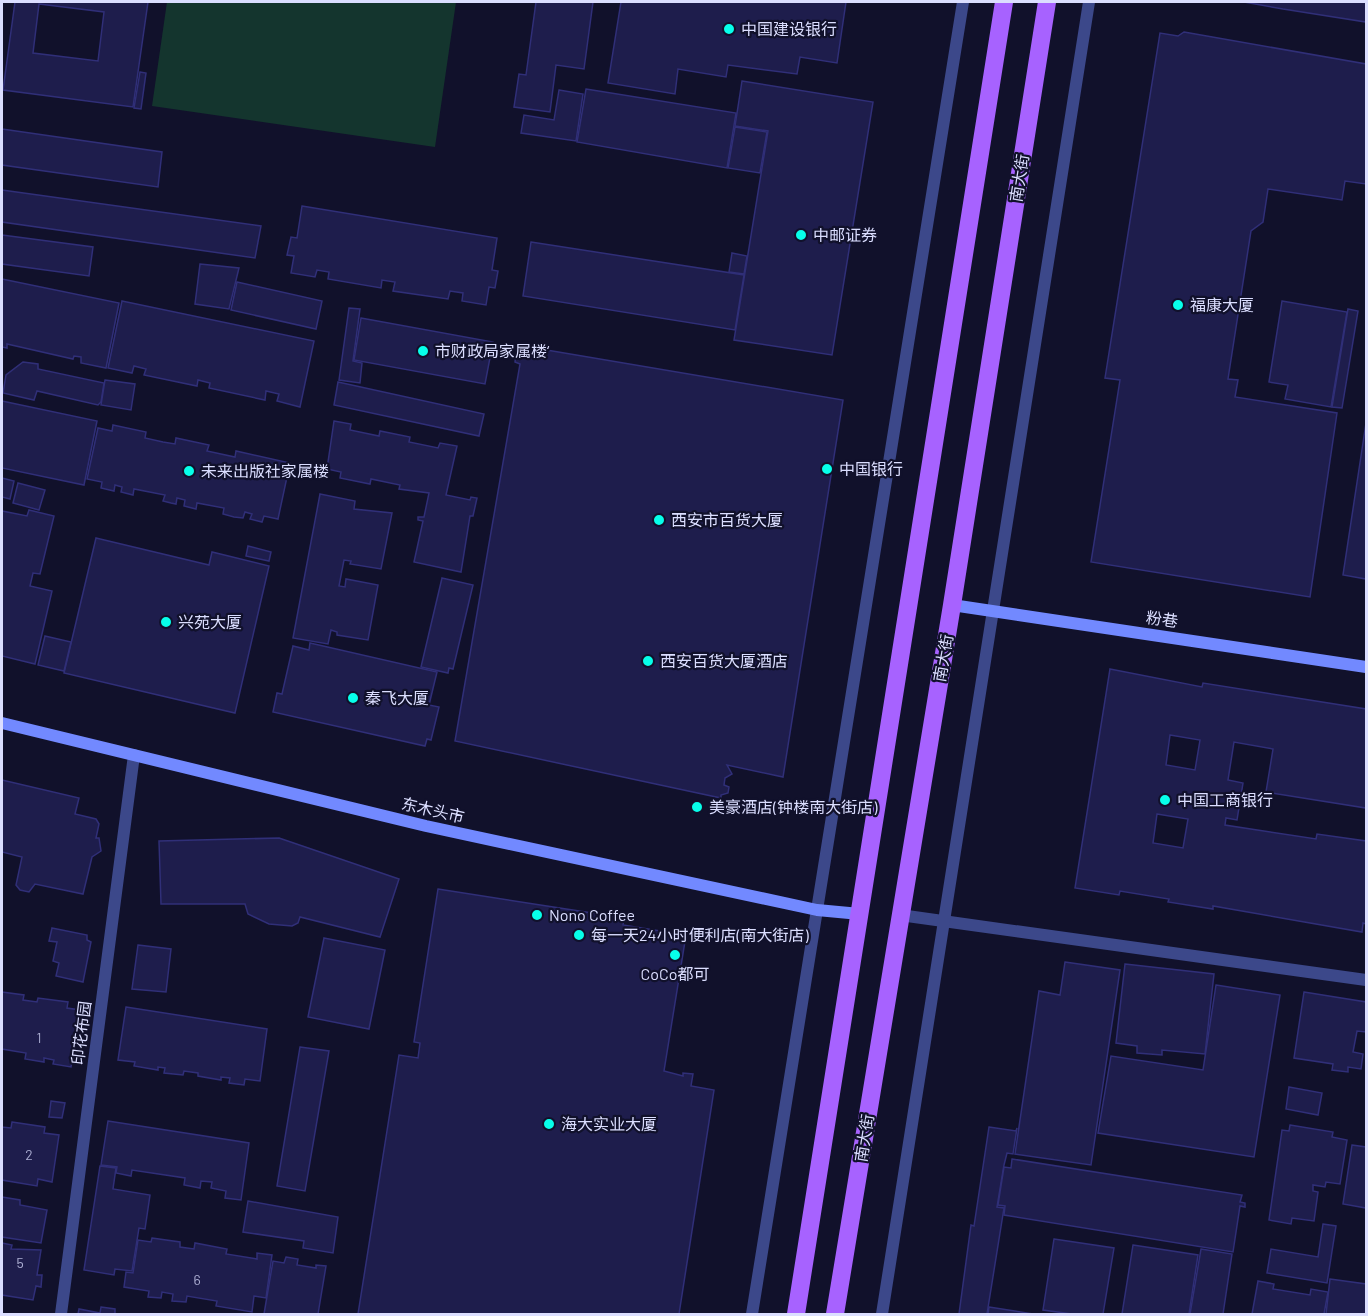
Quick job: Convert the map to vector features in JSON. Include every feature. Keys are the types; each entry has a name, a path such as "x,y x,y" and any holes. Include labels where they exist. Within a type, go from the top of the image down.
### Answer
{"main road":[{"path":"796,1314 1004,2"},
{"name":"南大街","path":"835,1314 952,605 1047,2"}],"street":[{"path":"752,1314 963,2"},
{"path":"882,1314 1089,2"},
{"name":"粉巷","path":"952,605 1366,667"},
{"name":"东木头市","path":"2,723 426,826 817,910 860,914"},
{"name":"印花布园","path":"61,1314 134,755"},
{"path":"900,915 1366,980"}],"green space":[{"path":"167,2 456,2 435,147 152,106"}],"building":[{"path":"15,2 148,2 133,107 3,90","holes":["39,4 104,12 98,61 33,53"]},
{"path":"536,2 593,2 584,69 556,65 550,112 514,107 519,74 526,75"},
{"name":"中国建设银行","path":"621,2 846,2 837,63 800,57 797,74 728,65 726,77 678,69 675,94 608,83"},
{"path":"1244,2 1366,2 1366,22 1283,9"},
{"name":"福康大厦","path":"1184,32 1366,64 1366,184 1345,181 1342,200 1268,189 1263,222 1251,231 1228,379 1238,380 1235,397 1337,413 1310,597 1091,562 1120,380 1105,378 1160,33 1178,36"},
{"path":"140,72 146,73 141,109 134,108"},
{"name":"中邮证券","path":"742,81 873,102 832,355 734,340 768,131 735,126"},
{"path":"586,89 736,113 727,168 577,142"},
{"path":"559,90 583,94 576,141 521,133 524,115 554,120"},
{"path":"735,127 767,132 760,173 728,168"},
{"path":"2,129 162,152 158,187 2,165"},
{"path":"2,190 261,226 255,258 2,222"},
{"path":"302,206 497,238 492,270 498,271 495,288 489,287 486,305 462,301 463,293 450,291 448,299 393,291 395,282 382,280 381,288 328,279 329,272 317,270 315,277 291,273 294,256 287,255 291,237 297,238"},
{"path":"2,235 93,247 89,276 2,264"},
{"path":"531,242 744,275 735,330 523,296"},
{"path":"732,253 747,256 744,274 729,272"},
{"path":"200,264 239,268 229,309 195,304"},
{"path":"2,279 119,303 106,368 81,363 81,357 74,356 73,359 7,344 7,348 2,347"},
{"path":"237,282 322,301 316,329 231,310"},
{"path":"122,301 314,341 300,407 277,401 279,394 266,391 265,400 209,388 210,383 198,380 197,386 144,375 146,369 134,366 132,373 108,368"},
{"path":"1282,301 1347,312 1331,407 1285,399 1288,385 1269,382"},
{"path":"349,308 360,309 353,361 362,363 360,383 339,380"},
{"path":"1348,309 1358,311 1342,408 1332,407"},
{"name":"市财政局家属楼‘","path":"361,318 493,342 485,384 354,360"},
{"name":"西安市百货大厦","path":"517,345 843,400 783,777 727,765 732,774 725,778 724,785 729,787 728,793 721,795 721,798 455,741 520,364 515,362"},
{"path":"23,362 38,364 38,369 104,383 101,402 98,405 37,391 34,400 3,393 6,375"},
{"path":"105,380 135,384 131,410 101,405"},
{"path":"338,382 484,414 479,436 334,405"},
{"path":"2,401 97,421 84,485 2,468"},
{"path":"334,421 351,424 350,430 379,436 380,431 410,437 409,442 438,448 440,443 457,446 446,495 470,500 471,497 477,498 473,516 470,516 461,572 414,562 423,521 418,520 418,517 424,517 429,493 399,489 400,485 371,479 370,484 340,478 341,472 327,469"},
{"path":"1366,423 1366,579 1343,575"},
{"name":"未来出版社家属楼","path":"113,425 146,432 145,438 163,442 175,444 176,438 209,445 207,451 235,457 236,451 290,463 278,519 264,516 262,522 250,519 252,514 245,512 243,518 234,517 223,514 224,508 197,503 196,509 184,506 185,500 177,498 176,504 163,501 165,495 134,489 133,495 121,492 122,487 115,485 114,491 101,488 102,482 87,479 98,428 112,431"},
{"path":"2,478 14,481 10,499 2,497"},
{"path":"18,483 45,490 39,510 13,503"},
{"path":"320,494 355,501 354,509 392,513 381,569 350,564 351,561 344,560 339,586 345,587 346,579 378,585 368,640 337,635 337,632 331,630 328,644 293,638"},
{"path":"29,510 54,516 40,574 33,573 30,586 52,591 35,664 2,656 2,511 27,516"},
{"name":"兴苑大厦","path":"96,538 209,565 212,552 269,566 235,713 64,673"},
{"path":"248,546 271,552 269,561 246,556"},
{"path":"442,578 473,585 453,669 449,668 448,673 421,667"},
{"path":"45,636 71,642 64,671 38,665"},
{"name":"秦飞大厦","path":"310,643 437,672 429,705 439,707 431,740 427,739 425,746 273,712 277,693 282,694 293,646 309,650"},
{"name":"中国工商银行","path":"1110,669 1202,687 1203,683 1366,709 1366,808 1266,792 1273,749 1234,742 1228,780 1243,783 1237,820 1226,818 1225,825 1316,839 1317,834 1366,841 1366,924 1363,923 1362,932 1213,906 1213,909 1168,902 1169,899 1120,891 1119,895 1075,888","holes":["1170,735 1200,740 1195,770 1166,765","1157,814 1188,819 1183,848 1153,843"]},
{"path":"2,780 79,798 75,814 96,819 99,824 96,838 99,838 101,851 92,857 83,894 35,884 29,892 20,890 16,885 22,857 2,852"},
{"path":"279,838 399,879 380,937 300,917 298,923 292,926 269,924 248,914 245,904 161,904 159,841"},
{"name":"海大实业大厦","path":"438,889 624,918 623,925 686,935 664,1071 683,1076 683,1073 693,1074 691,1086 714,1090 679,1314 358,1314 399,1055 418,1058 420,1043 414,1042"},
{"path":"52,928 87,935 87,940 91,942 83,982 56,976 59,963 53,961 57,942 49,941"},
{"path":"324,938 385,950 369,1029 308,1017"},
{"path":"138,945 171,949 166,992 132,989"},
{"path":"1065,962 1120,970 1091,1165 1015,1154 1039,991 1060,995"},
{"path":"1125,964 1214,974 1205,1054 1162,1050 1162,1055 1137,1053 1137,1046 1116,1043"},
{"path":"1216,985 1280,995 1254,1157 1098,1133 1111,1056 1203,1070"},
{"path":"2,992 24,995 23,1000 37,1002 38,998 68,1002 67,1008 80,1010 71,1067 53,1064 54,1060 44,1058 44,1062 25,1059 26,1053 2,1049"},
{"path":"1304,992 1366,1002 1366,1032 1357,1031 1353,1052 1363,1054 1361,1069 1348,1067 1348,1072 1332,1070 1333,1064 1294,1058"},
{"path":"126,1007 267,1029 260,1081 245,1079 244,1085 229,1083 230,1078 221,1077 221,1080 184,1071 183,1075 164,1073 165,1068 158,1067 158,1070 134,1066 135,1062 118,1060"},
{"path":"300,1047 329,1051 305,1191 277,1186"},
{"path":"1289,1087 1322,1093 1318,1115 1286,1109"},
{"path":"51,1101 65,1103 62,1118 49,1117"},
{"path":"108,1121 249,1143 241,1200 225,1198 226,1191 211,1188 212,1182 201,1181 200,1188 184,1185 185,1178 132,1170 131,1176 116,1173 117,1167 101,1165"},
{"path":"12,1122 45,1127 44,1133 59,1135 52,1182 38,1179 37,1186 2,1180 2,1127 11,1128"},
{"path":"1290,1125 1333,1132 1332,1137 1347,1140 1340,1184 1326,1182 1325,1187 1313,1185 1313,1191 1318,1192 1314,1221 1292,1218 1291,1224 1269,1220 1282,1130 1289,1131"},
{"path":"989,1127 1016,1131 1017,1128 1013,1154 1007,1153 997,1207 1004,1208 987,1314 959,1314 971,1225 974,1226"},
{"path":"1352,1145 1366,1147 1366,1208 1343,1204"},
{"path":"1012,1159 1242,1195 1240,1202 1245,1203 1245,1207 1240,1206 1233,1252 1004,1215 1005,1206 998,1205 1004,1167 1011,1168"},
{"path":"100,1166 116,1168 113,1189 150,1195 145,1229 139,1228 132,1271 115,1269 114,1275 84,1270"},
{"path":"2,1197 20,1200 20,1205 47,1210 41,1243 2,1237"},
{"path":"248,1201 338,1217 333,1253 303,1248 304,1241 243,1232"},
{"path":"1323,1224 1336,1226 1327,1283 1267,1273 1271,1249 1318,1257"},
{"path":"152,1238 180,1242 180,1247 194,1249 195,1243 227,1249 226,1254 257,1259 257,1253 272,1255 266,1298 254,1296 252,1312 216,1306 217,1301 187,1296 186,1302 172,1301 173,1294 162,1292 161,1298 148,1297 149,1291 124,1287 126,1272 133,1273 138,1240 151,1242"},
{"path":"1054,1239 1114,1248 1103,1314 1072,1314 1043,1310"},
{"path":"2,1243 12,1245 11,1249 41,1250 37,1275 42,1275 41,1287 36,1286 33,1300 2,1295"},
{"path":"1133,1245 1198,1255 1189,1314 1122,1314"},
{"path":"1201,1249 1232,1254 1223,1314 1190,1314"},
{"path":"286,1257 298,1259 297,1265 316,1268 316,1265 326,1266 318,1314 264,1314 273,1261 284,1263"},
{"path":"1330,1279 1366,1284 1366,1314 1326,1314"},
{"path":"1258,1281 1274,1284 1273,1289 1310,1295 1311,1289 1328,1292 1324,1314 1252,1314"},
{"path":"101,1307 115,1309 115,1314 78,1314 79,1309 100,1313"},
{"path":"989,1307 1033,1314 988,1314"}],"place":[{"name":"中国建设银行","path":"729,29"},
{"name":"中邮证券","path":"801,235"},
{"name":"福康大厦","path":"1178,305"},
{"name":"市财政局家属楼‘","path":"423,351"},
{"name":"中国银行","path":"827,469"},
{"name":"未来出版社家属楼","path":"189,471"},
{"name":"西安市百货大厦","path":"659,520"},
{"name":"兴苑大厦","path":"166,622"},
{"name":"西安百货大厦酒店","path":"648,661"},
{"name":"秦飞大厦","path":"353,698"},
{"name":"中国工商银行","path":"1165,800"},
{"name":"美豪酒店(钟楼南大街店)","path":"697,807"},
{"name":"Nono Coffee","path":"537,915"},
{"name":"每一天24小时便利店(南大街店)","path":"579,935"},
{"name":"CoCo都可","path":"675,955"},
{"name":"海大实业大厦","path":"549,1124"}]}
